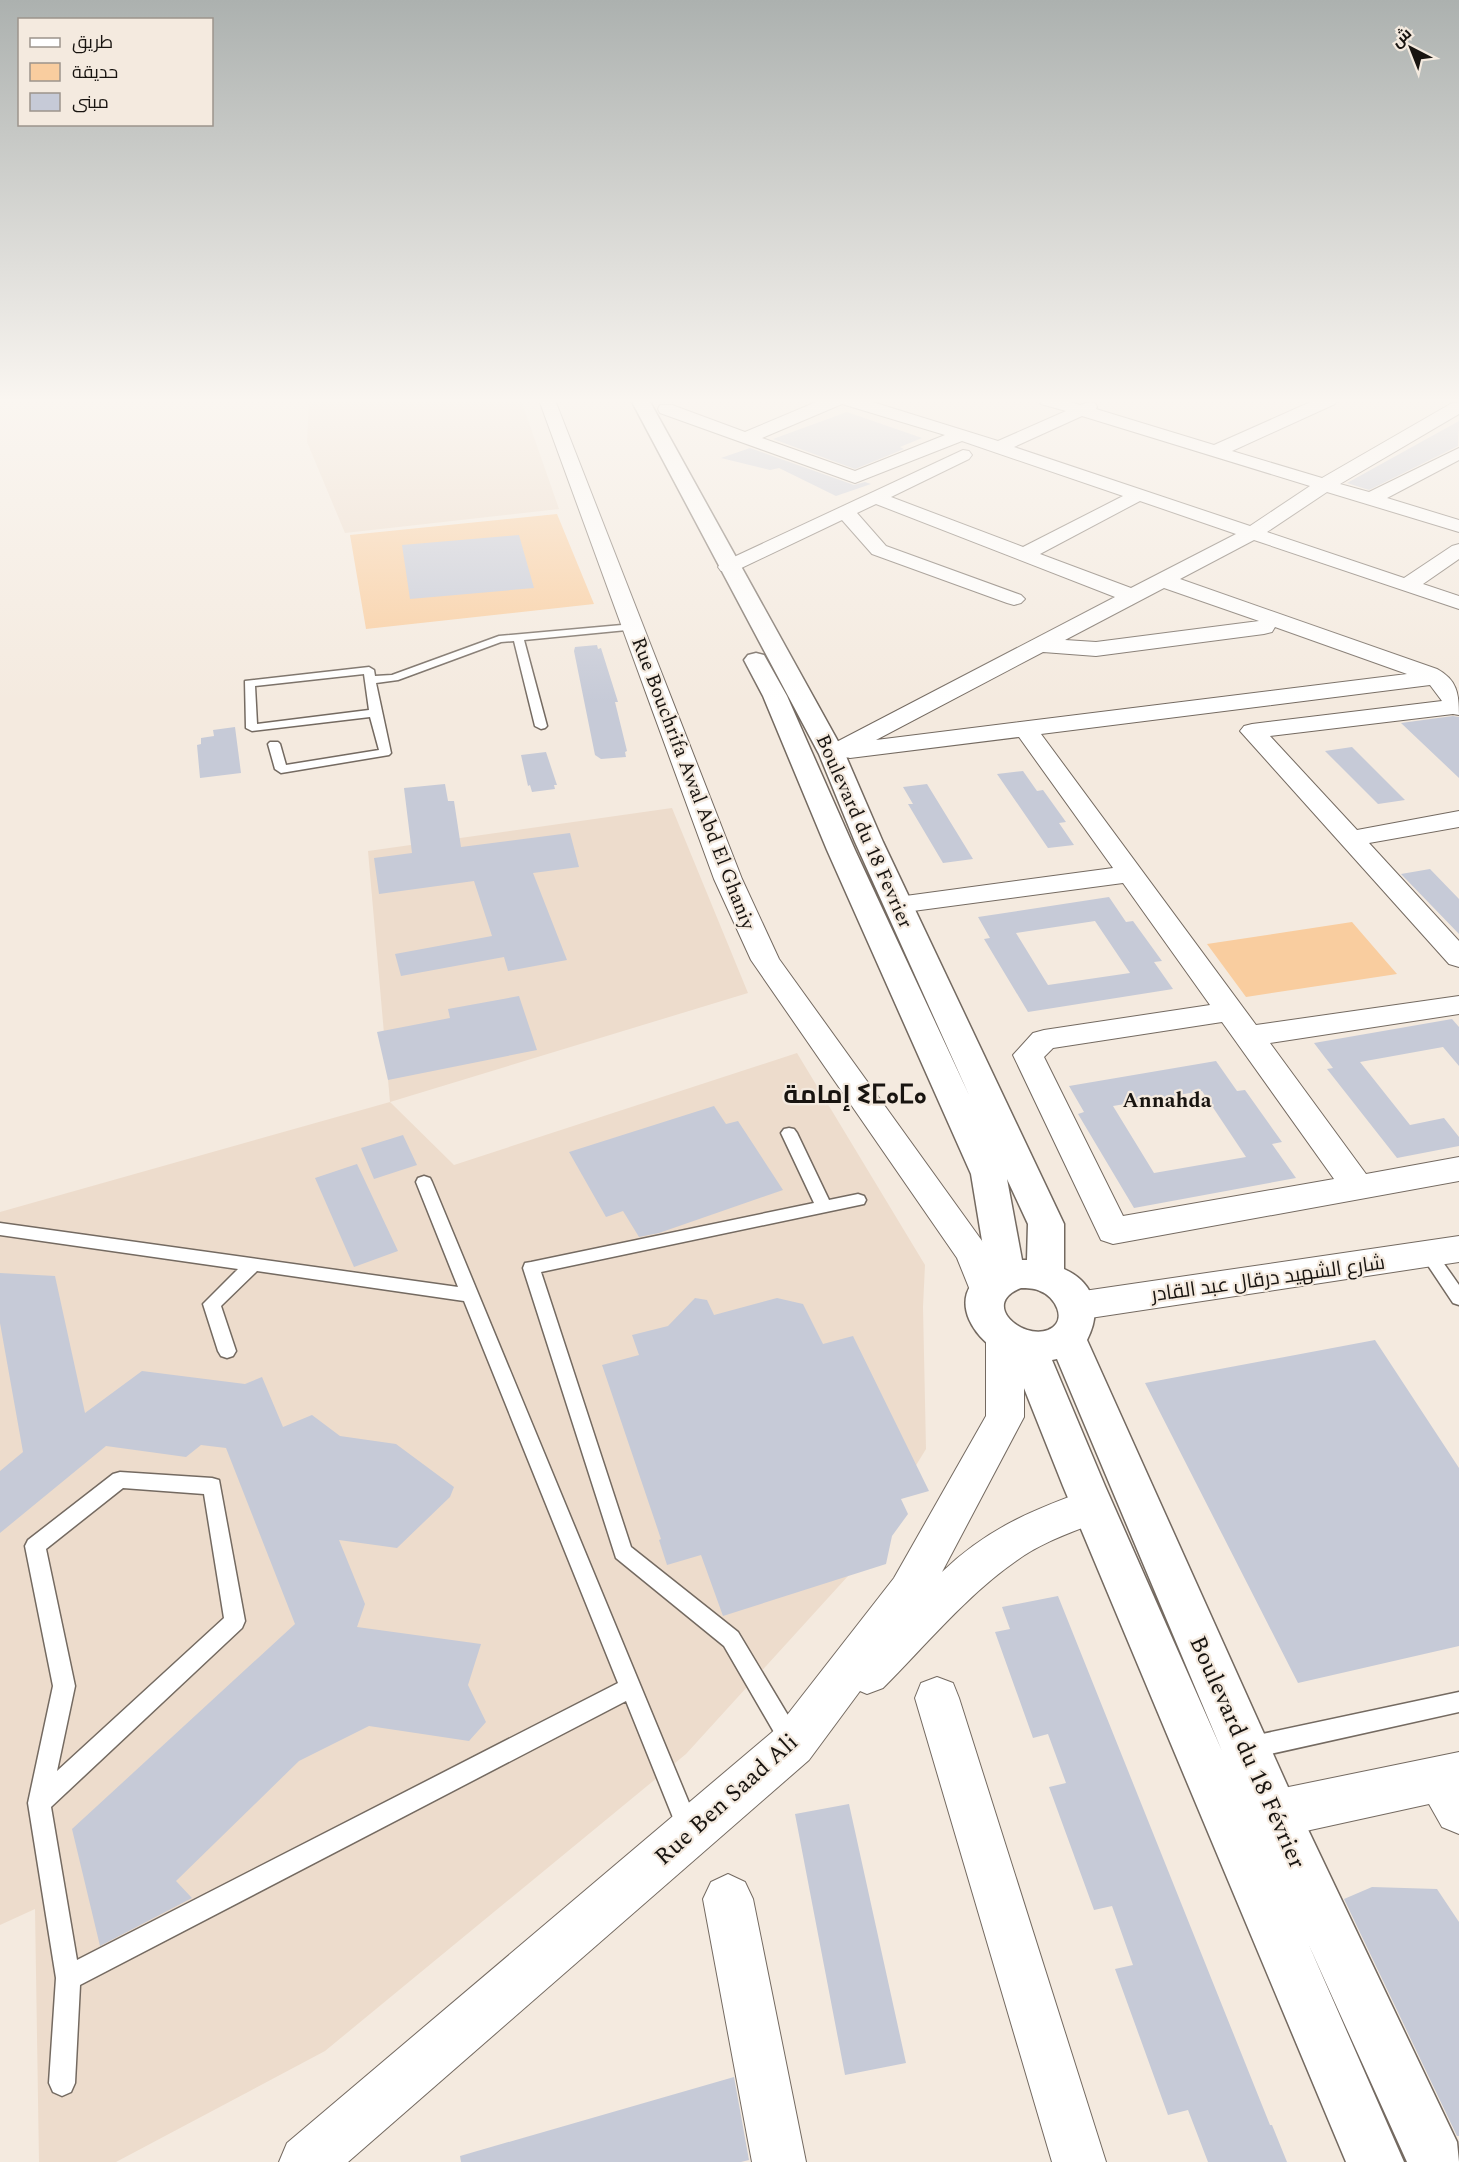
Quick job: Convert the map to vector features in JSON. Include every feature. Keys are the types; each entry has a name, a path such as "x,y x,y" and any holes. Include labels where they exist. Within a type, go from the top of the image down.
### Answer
{"main road":[{"name":"Boulevard du 18 Fevrier","path":"671,501 775,696 989,1174 997,1283 983,1300 987,1321 1044,1332"},
{"name":"Boulevard du 18 Fevrier","path":"696,501 728,567 760,619 832,754 898,905 1046,1224 1045,1277"},
{"path":"997,1283 1032,1274 1045,1277 1065,1289 1044,1332"},
{"name":"Boulevard du 18 Février","path":"1044,1332 1093,1506 1375,2162"},
{"name":"Boulevard du 18 Février","path":"1044,1332 1245,1749 1437,2162"}],"street":[{"name":"Rue Bouchrifa Awal Abd El Ghaniy","path":"585,501 728,879 765,960 973,1254 997,1283"},
{"path":"728,567 867,501"},
{"path":"885,501 1132,596"},
{"path":"1024,554 1127,501"},
{"path":"1155,501 1459,603"},
{"path":"832,754 1251,534 1300,501"},
{"path":"1374,501 1459,526"},
{"path":"845,511 879,550 1014,599"},
{"path":"1407,585 1459,550"},
{"path":"1162,580 1447,676"},
{"path":"1037,645 1096,649 1264,627"},
{"path":"802,757 1447,676"},
{"path":"1447,676 1458,707 1252,731 1459,958"},
{"path":"1026,730 1359,1187"},
{"path":"1350,839 1459,819"},
{"path":"898,905 1131,874"},
{"path":"1459,1005 1044,1040 1028,1054 1113,1231 1459,1169"},
{"name":"شارع الشهيد درقال عبد القادر","path":"1044,1332 1444,1252"},
{"name":"Rue Ben Saad Ali","path":"306,2162 793,1744 909,1592 1005,1417 1044,1332"},
{"path":"793,1744 974,1569 1002,1546 1036,1528 1093,1506"},
{"path":"937,1698 1079,2162"},
{"path":"1274,1814 1453,1788"},
{"path":"728,1899 779,2162"}],"lane":[{"path":"370,680 394,678 499,639 633,627"},
{"path":"518,637 541,726"},
{"path":"274,744 281,769 385,753 375,712 369,670 249,683 252,728 375,712"},
{"path":"789,1133 824,1207"},
{"path":"424,1182 690,1832"},
{"path":"793,1744 731,1639 623,1552 531,1268 858,1200"},
{"path":"0,1229 470,1295"},
{"path":"1444,1252 1459,1298"},
{"path":"227,1352 212,1304 253,1265"},
{"path":"39,1803 236,1621 212,1486 120,1480 35,1546 64,1686 39,1803 68,1977 62,2083"},
{"path":"68,1977 631,1687"},
{"path":"1245,1749 1459,1702"}],"shaded area":[{"path":"332,501 556,501 559,509 345,533"},
{"path":"672,808 748,993 390,1102 368,851"},
{"path":"797,1053 925,1265 923,1307 926,1449 848,1576 686,1754 325,2051 116,2162 39,2162 35,1909 0,1925 0,1212 390,1102 454,1165"}],"green space":[{"path":"557,514 594,604 366,629 350,535"},
{"path":"1352,922 1397,974 1246,997 1207,944"}],"building":[{"path":"519,535 534,588 410,599 402,545"},
{"path":"597,645 598,649 601,648 618,702 615,702 627,751 625,752 626,757 601,759 595,755 574,651 575,647"},
{"path":"1459,717 1459,778 1401,723"},
{"path":"235,727 241,773 200,778 197,745 201,744 201,738 214,736 213,730"},
{"path":"1352,747 1405,800 1378,804 1325,751"},
{"path":"546,752 557,785 554,785 555,789 532,792 530,785 528,786 521,755"},
{"path":"1023,771 1037,791 1043,790 1066,822 1059,823 1074,845 1048,848 997,774"},
{"path":"445,784 448,801 454,801 461,847 570,833 579,867 533,873 567,960 508,971 504,957 401,976 395,954 492,936 474,881 379,894 374,858 412,853 404,788"},
{"path":"927,784 973,859 943,863 908,804 913,804 903,787"},
{"path":"1430,869 1459,899 1459,934 1401,874"},
{"path":"1109,897 1126,922 1133,921 1162,961 1154,962 1173,989 1028,1012 984,939 990,938 978,917","holes":["1095,921 1130,973 1048,985 1016,933"]},
{"path":"519,996 537,1050 388,1080 377,1032 450,1018 448,1009"},
{"path":"1452,1019 1459,1027 1459,1066 1443,1047 1360,1062 1410,1125 1444,1118 1459,1137 1459,1146 1397,1158 1327,1069 1333,1068 1314,1043"},
{"path":"1216,1061 1237,1091 1245,1090 1282,1142 1272,1144 1296,1178 1134,1208 1078,1114 1084,1112 1069,1086","holes":["1202,1091 1246,1157 1154,1173 1113,1106"]},
{"path":"714,1106 726,1124 738,1121 783,1190 659,1233 639,1237 623,1211 606,1217 569,1152"},
{"path":"403,1135 417,1165 374,1179 361,1148"},
{"path":"357,1164 398,1251 354,1267 315,1178"},
{"path":"0,1273 55,1276 85,1413 142,1371 245,1384 262,1377 283,1427 312,1415 340,1436 396,1444 454,1487 450,1497 397,1548 339,1540 365,1604 357,1627 481,1644 468,1685 486,1722 469,1741 369,1726 299,1761 176,1881 192,1898 100,1946 72,1829 295,1624 226,1448 201,1445 186,1457 106,1446 0,1533 0,1471 23,1452 0,1323"},
{"path":"695,1298 707,1300 714,1315 777,1298 803,1304 823,1344 853,1336 929,1491 901,1499 908,1514 892,1536 886,1564 723,1616 701,1555 667,1565 659,1540 661,1539 602,1365 639,1355 632,1335 668,1326"},
{"path":"1375,1340 1459,1468 1459,1646 1298,1683 1145,1383"},
{"path":"1058,1596 1270,2125 1272,2125 1287,2162 1208,2162 1188,2110 1168,2115 1115,1969 1133,1965 1112,1906 1094,1910 1049,1787 1066,1783 1048,1734 1033,1738 995,1632 1010,1629 1002,1607"},
{"path":"849,1804 906,2063 845,2075 795,1814"},
{"path":"1372,1887 1437,1889 1459,1922 1459,2136 1344,1899"},
{"path":"734,2077 749,2160 741,2162 461,2162 460,2156"}],"district":[{"name":"إمامة ⵉⵎⴰⵎⴰ","path":"855,1094"},
{"name":"Annahda","path":"1167,1100"}]}
